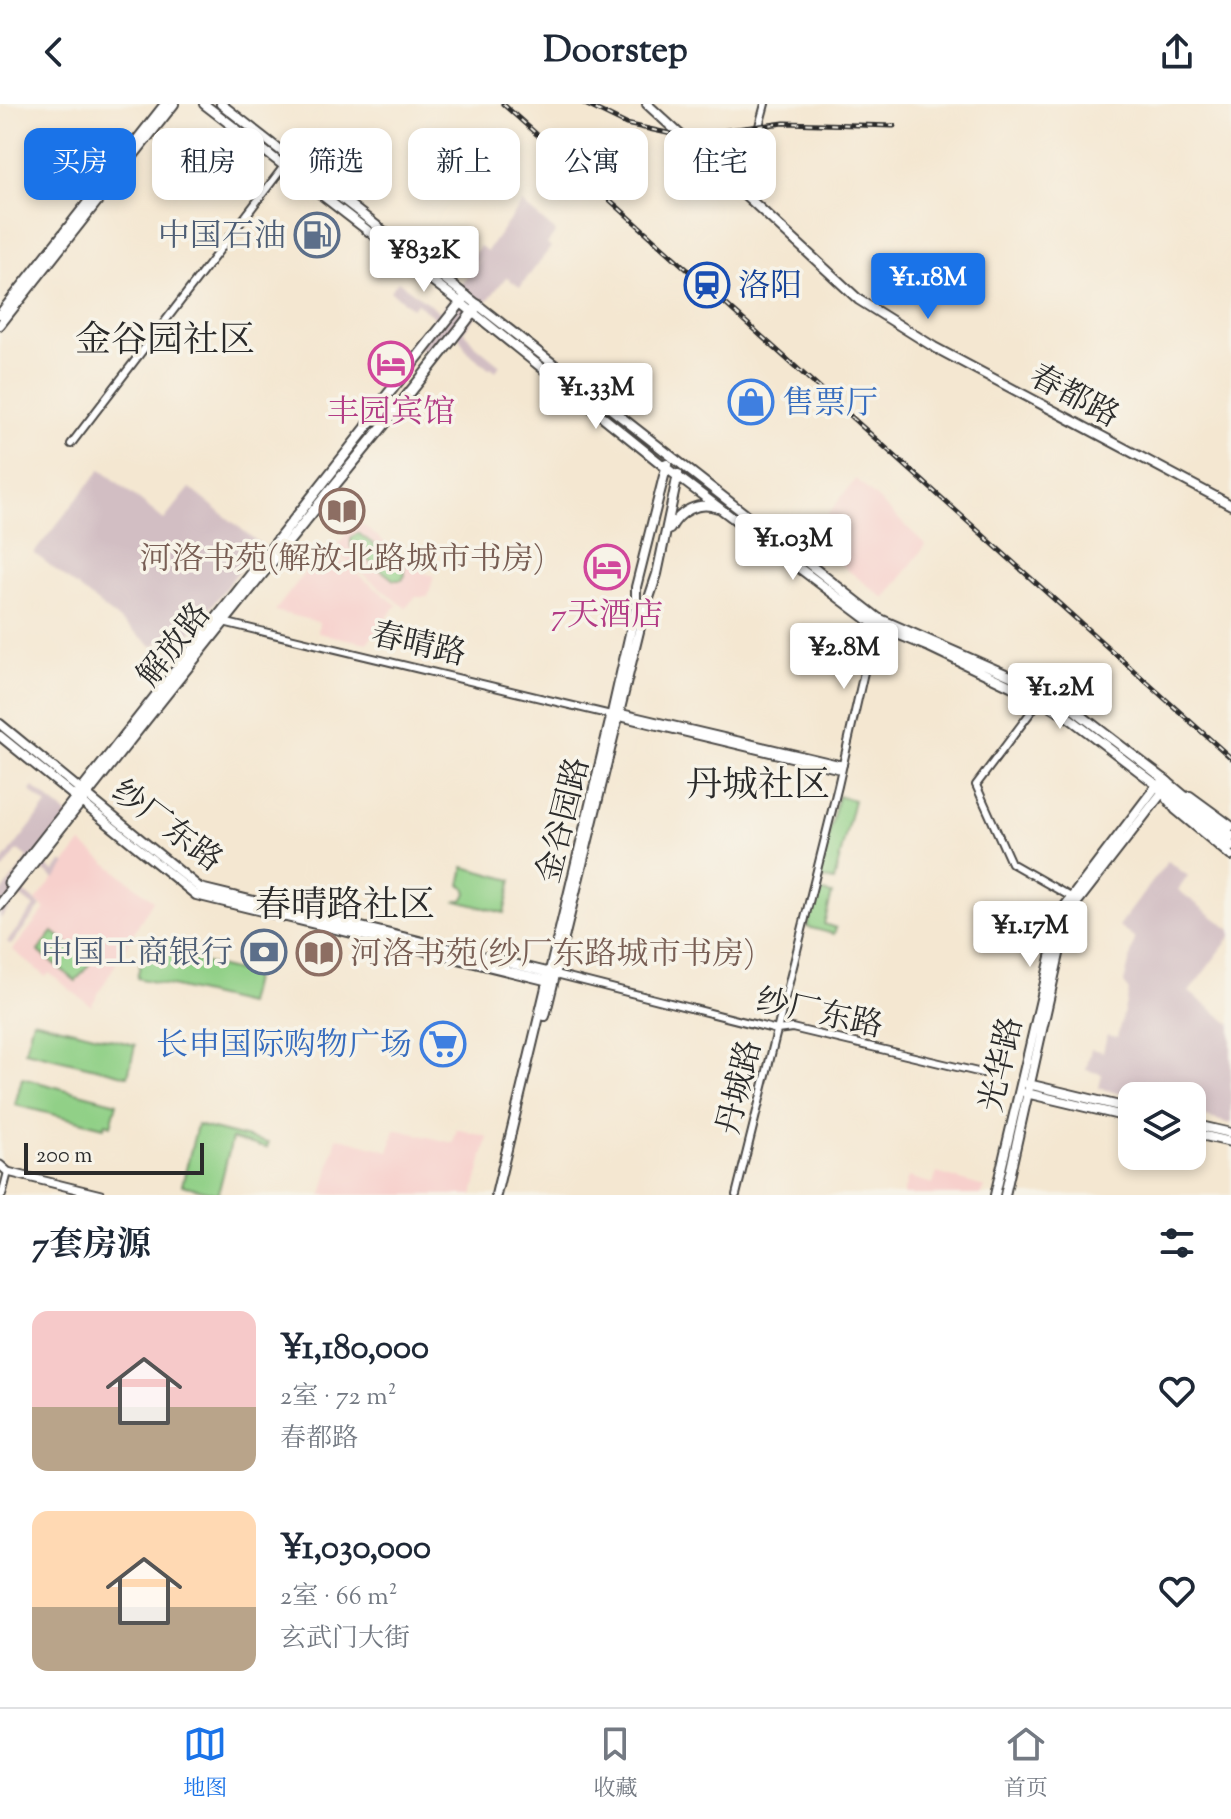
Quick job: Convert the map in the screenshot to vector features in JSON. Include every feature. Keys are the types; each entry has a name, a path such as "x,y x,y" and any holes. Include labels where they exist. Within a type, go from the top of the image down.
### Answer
{"highway":[{"path":"1161,786 1231,836"},
{"path":"1200,816 1231,846"}],"main road":[{"path":"0,314 165,104"},
{"path":"0,325 174,104"},
{"path":"204,104 280,163"},
{"path":"221,104 665,467 876,621 1040,700 1161,786 1231,826"},
{"name":"春都路","path":"649,104 675,128"},
{"path":"330,200 463,299"},
{"name":"春都路","path":"753,200 859,300 894,324 1231,503"},
{"name":"解放路","path":"0,895 220,620 366,428 381,403 463,299"},
{"path":"475,309 672,457 876,621 1047,692 1069,706 1161,786 1176,810 1231,856"},
{"name":"解放路","path":"220,620 396,412 475,309"},
{"name":"金谷园路","path":"618,714 636,607 636,587 665,467 672,457"},
{"name":"金谷园路","path":"498,1195 642,619 661,557 677,475 683,466"},
{"path":"661,557 672,525 683,513 694,507 712,505 731,514"},
{"name":"纱厂东路","path":"0,724 81,796"},
{"name":"纱厂东路","path":"0,736 200,888 552,977"},
{"name":"光华路","path":"995,1195 1062,910 1161,786"},
{"name":"光华路","path":"1005,1195 1068,914 1161,786"},
{"name":"解放路","path":"0,905 81,796"},
{"path":"1019,1087 1118,1114"},
{"path":"1030,1090 1118,1106"},
{"path":"1206,1127 1231,1133"},
{"path":"1206,1136 1231,1142"}],"street":[{"path":"759,128 765,104"},
{"path":"71,444 280,171"},
{"name":"春晴路","path":"220,620 842,767"},
{"name":"丹城路","path":"736,1195 876,621"},
{"path":"1040,700 976,785 1011,863 1071,897"},
{"name":"纱厂东路","path":"552,977 777,1030 792,1028 982,1073"},
{"path":"0,1165 8,1172 101,1195"},
{"path":"2,1195 8,1172"}],"shaded area":[{"path":"522,203 556,232 547,244 551,247 520,287 506,277 464,331 474,344 500,365 496,371 491,367 489,369 467,351 451,330 432,357 414,343 435,318 417,303 412,308 390,291 398,281 440,312 483,256 470,270 465,265 480,246 487,251"},
{"path":"101,469 164,520 190,488 260,544 178,649 162,637 154,647 34,553"},
{"path":"856,479 926,545 885,599 808,539"},
{"path":"360,523 422,572 434,576 428,597 415,597 406,608 333,551 352,527 355,529"},
{"path":"324,548 397,605 367,643 318,633 319,622 275,611"},
{"path":"33,787 76,821 43,863 54,872 62,861 66,864 55,879 40,868 22,891 41,906 11,945 7,942 34,907 19,895 0,919 0,895 28,858 18,850 3,870 0,865 47,805 30,791"},
{"path":"81,843 153,900 91,1006 49,973 46,977 13,950 45,909 36,901"},
{"path":"1168,861 1188,876 1178,890 1231,930 1231,936 1189,992 1231,1024 1231,1124 1206,1117 1206,1082 1118,1082 1118,1093 1099,1088 1102,1074 1086,1070 1091,1049 1103,1052 1107,1035 1117,1037 1129,992 1124,983 1135,939 1119,926"},
{"path":"395,1129 453,1143 457,1129 488,1137 473,1195 322,1195 337,1137 389,1151"},
{"path":"937,1173 984,1187 981,1195 903,1195 908,1177 933,1184"}],"green space":[{"path":"358,533 404,567 402,580 394,580 351,547 351,538"},
{"path":"838,796 854,800 834,881 819,875"},
{"path":"464,867 512,880 504,913 457,901 464,899 467,893 465,887 460,885"},
{"path":"817,891 832,894 824,924 836,928 834,934 807,927"},
{"path":"53,932 91,962 76,981 38,951"},
{"path":"144,948 254,975 247,1004 137,978"},
{"path":"33,1020 135,1045 128,1076 25,1051"},
{"path":"22,1078 117,1103 111,1125 106,1123 104,1127 15,1105"},
{"path":"197,1125 268,1143 267,1148 232,1139 218,1194 182,1185"}],"railway":[{"path":"503,104 1231,758"},
{"path":"585,104 626,124 681,136 784,123 894,126"}],"place":[{"name":"中国石油","path":"317,235"},
{"name":"洛阳","path":"707,285"},
{"name":"丰园宾馆","path":"391,364"},
{"name":"售票厅","path":"751,402"},
{"name":"河洛书苑(解放北路城市书房)","path":"342,511"},
{"name":"7天酒店","path":"607,567"},
{"name":"中国工商银行","path":"264,952"},
{"name":"河洛书苑(纱厂东路城市书房)","path":"319,953"},
{"name":"长申国际购物广场","path":"443,1044"}],"district":[{"name":"金谷园社区","path":"165,338"},
{"name":"丹城社区","path":"758,783"},
{"name":"春晴路社区","path":"345,903"}]}
